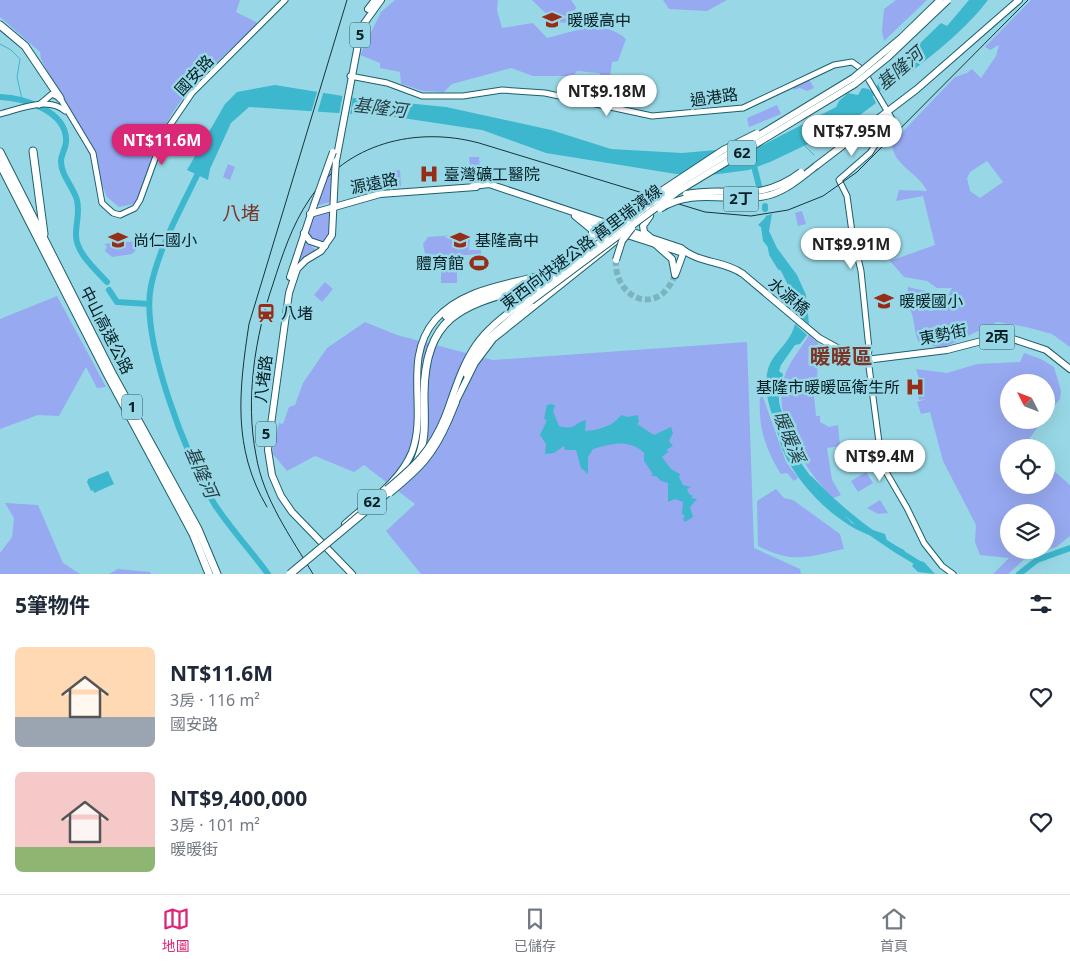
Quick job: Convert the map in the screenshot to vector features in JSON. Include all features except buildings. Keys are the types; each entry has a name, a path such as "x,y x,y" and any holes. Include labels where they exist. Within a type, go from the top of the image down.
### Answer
{"highway":[{"path":"0,25 25,46 57,96"},
{"path":"33,151 46,241"},
{"name":"中山高速公路","path":"0,152 113,374 194,522 217,574"},
{"name":"中山高速公路","path":"0,164 107,374 193,534 209,574"},
{"path":"0,171 26,214"},
{"path":"293,574 394,490 408,475 423,446 426,368 433,342 444,324 456,313 472,304 575,270 626,232"},
{"path":"394,490 408,470 419,443 422,363 428,343 439,323 465,302 546,277 560,269"}],"main road":[{"name":"5","path":"351,79 356,33 360,21 370,4 375,0"},
{"name":"5","path":"325,246 332,235 336,161 363,25 381,0"},
{"name":"東西向快速公路 萬里瑞濱線","path":"285,574 420,461 434,442 454,405 467,368 483,343 529,300 649,205 853,78 902,37 940,0"},
{"name":"東西向快速公路 萬里瑞濱線","path":"293,574 415,472 433,451 447,418 465,362 476,345 497,323 660,206 855,84 887,58 948,0"},
{"name":"2丁","path":"614,228 677,197 698,192 745,194 763,192 779,186 815,164 915,87 1014,0"},
{"name":"2丁","path":"886,108 917,89 1019,0"},
{"path":"343,527 392,481 406,464 414,446 417,424 416,372 419,352 435,320 464,297 560,269 646,201 723,150 772,128"},
{"name":"八堵路","path":"341,131 293,266 282,316 266,432 265,461 268,476 282,506 347,574"},
{"path":"454,405 475,363 493,339 610,248 626,232 489,184 473,186"},
{"path":"473,186 485,187 614,228"},
{"name":"源遠路","path":"310,214 380,194 473,186"},
{"path":"616,260 620,245 627,233 660,206"},
{"name":"2丁","path":"626,232 650,216 660,206"},
{"path":"575,216 589,226 592,232 591,241 582,252"},
{"path":"650,216 643,226 646,234 651,238"},
{"name":"2丙","path":"626,232 651,238 684,251"},
{"name":"2丙","path":"626,232 655,244 680,252 684,251"},
{"path":"304,233 310,241 325,246"},
{"path":"655,244 672,259 675,275 684,251"},
{"name":"八堵路","path":"325,246 297,269 288,293 282,316 268,450 272,475 281,496 292,512 352,574"},
{"name":"水源橋","path":"684,251 743,274 818,338"},
{"name":"東勢街","path":"818,338 857,359 868,359 947,350 997,337 1007,337 1046,350 1070,369"}],"street":[{"name":"國安路","path":"57,96 81,128 94,153 102,203 113,213 120,215 128,213 140,200 164,134 179,109 192,93 285,0"},
{"name":"過港路","path":"351,79 387,83 422,96 463,96 502,90 537,92 559,95 629,113 652,116 743,108 843,63 855,64 865,74 886,108"},
{"path":"46,104 57,96"},
{"path":"39,104 46,97 57,96"},
{"path":"0,114 39,104 56,105 68,113"},
{"path":"886,108 892,121 862,161 839,180 847,196 852,232 861,271 869,349 868,359 882,464 908,508 924,543 942,566 953,574"},
{"path":"870,122 878,131 876,144"}],"shaded area":[{"path":"0,0 240,0 236,12 258,23 193,86 182,100 164,129 140,196 134,204 119,207 107,197 89,154 41,59 40,52 0,17"},
{"path":"395,0 498,0 497,10 502,28 533,23 547,38 588,28 598,28 608,29 626,39 618,61 612,62 610,77 605,80 599,73 577,71 573,76 533,76 511,68 452,84 444,92 423,91 401,84 400,72 380,68 380,63 360,55 381,12"},
{"path":"532,0 571,0 576,7 573,17 568,22 562,23 549,16"},
{"path":"663,0 727,0 707,11 669,9"},
{"path":"896,0 927,0 884,41 882,31 884,9"},
{"path":"1031,0 1070,0 1070,347 1052,334 997,322 945,347 937,347 918,341 910,309 907,305 908,287 948,296 952,288 937,288 927,281 904,277 890,261 935,245 923,196 896,201 899,190 927,191 896,157 892,143 955,77 972,69 981,78 996,56 999,45 990,50 985,47","holes":["987,161 1003,182 980,198 970,191 967,178 970,172"]},
{"path":"809,79 814,88 807,91 800,88 794,90 793,87"},
{"path":"777,105 781,114 749,127 747,118"},
{"path":"334,153 330,202 316,206"},
{"path":"469,157 479,157 480,168 470,167"},
{"path":"228,164 235,167 230,180 223,177"},
{"path":"400,170 401,186 383,188 381,172"},
{"path":"329,210 329,231 322,242 316,241 308,234 311,218"},
{"path":"802,211 806,224 798,226 795,213"},
{"path":"466,234 470,239 469,250 481,250 481,254 451,256 451,263 426,264 425,258 421,259 421,254 425,254 423,244 428,237"},
{"path":"137,241 134,244 136,250 132,254 112,257 105,251 107,246 104,244"},
{"path":"305,241 315,251 298,264"},
{"path":"441,269 457,269 457,283 441,283"},
{"path":"325,282 333,289 322,302 314,295"},
{"path":"57,296 106,387 97,388 86,367 59,416 38,415 0,429 0,319"},
{"path":"365,322 397,335 493,360 747,342 754,548 800,569 801,574 421,574 386,531 415,504 364,465 354,472 315,456 287,471 272,453 279,423 283,424 289,407 295,405 303,383 327,348"},
{"path":"809,335 818,343 817,385 813,386 816,416 820,416 820,422 829,427 838,425 840,446 827,448 832,480 841,495 833,498 802,458 786,425 782,408 782,391 785,375"},
{"path":"1024,353 1041,359 1054,367 1061,391 1060,399 1055,405 1055,374 1000,374 1000,429 1036,429 1029,439 1000,439 1000,494 1055,494 1055,472 1070,485 1070,536 1055,547 1055,504 1000,504 1000,557 980,555 975,542 976,525 943,461 930,412 921,414 917,402 926,399 919,400 918,396 924,394 916,369 947,373 977,364 1020,362"},
{"path":"760,397 763,397 786,462 798,478 794,481 787,473 781,474 771,456 760,418"},
{"path":"866,472 873,483 858,492 851,481"},
{"path":"776,489 784,498 793,500 840,534 844,549 810,556 792,557 771,552 758,546 757,501"},
{"path":"880,500 888,513 878,514 867,508"},
{"path":"5,503 38,505 63,563 80,574 0,574 0,553 12,537 14,518"},
{"path":"1008,559 1024,559 1008,574 993,574"},
{"path":"118,569 150,572 151,574 109,574"}],"water":[{"path":"969,0 988,0 952,38 884,93 878,84 941,23 947,26"},
{"name":"基隆河","path":"275,85 355,98 446,107 551,130 611,149 682,153 761,146 836,107 839,101 848,93 858,95 862,88 869,89 876,103 844,127 770,162 749,170 711,175 676,174 546,153 482,130 396,117 249,107 231,123 210,169 208,180 187,170 225,104 237,92"},
{"path":"772,214 769,231 777,248 797,275 806,295 809,324 793,311 788,285 771,251 763,241 761,227 758,225 765,216"},
{"path":"795,324 807,335 800,344 795,345 781,365 779,371 783,374 779,398 782,412 772,414 766,385 768,370 770,363 789,338"},
{"path":"552,404 555,406 553,411 559,426 569,428 586,420 585,431 595,430 610,425 621,415 628,417 638,415 639,422 637,424 654,435 671,427 673,433 669,441 673,446 667,449 668,452 662,457 671,469 680,474 679,477 683,485 691,487 687,489 689,494 693,496 691,498 697,499 690,507 693,517 685,522 683,519 685,516 682,514 683,502 675,499 668,502 668,483 661,481 656,476 651,476 653,474 644,461 644,453 632,445 619,443 593,449 588,457 588,474 581,468 576,450 565,450 564,446 554,453 545,454 546,444 540,435 547,420 544,419 547,405"},
{"path":"783,414 798,459 822,492 852,523 885,534 887,541 904,550 909,558 924,562 935,574 918,572 912,566 914,563 895,547 886,546 878,535 874,537 848,525 814,496 795,473 783,450 773,416"},
{"path":"108,471 114,484 94,493 93,490 91,491 87,482 88,479"}],"pier":[{"path":"318,89 324,90 317,114 311,113"},
{"path":"343,93 353,95 350,116 339,115"}],"waterway":[{"path":"0,44 11,50 20,59 17,77 22,99"},
{"name":"基隆河","path":"865,98 887,82"},
{"path":"0,97 31,103 51,113 64,129 66,142 61,158 65,176 77,200 77,241 82,254 107,282"},
{"path":"804,145 814,155"},
{"name":"暖暖溪","path":"753,162 759,186"},
{"name":"基隆河","path":"201,167 173,225 155,270 149,308 152,336 168,398 204,485 221,514 268,574"},
{"name":"暖暖溪","path":"770,243 772,254 780,267"},
{"path":"109,290 117,302 149,304"},
{"name":"暖暖溪","path":"810,479 834,503 861,525 918,563"},
{"path":"1019,574 1037,560 1070,548"}],"tunnel":[{"path":"616,260 617,273 621,284 638,298 648,300 658,297 667,289 675,275"}],"railway":[{"path":"267,507 256,485 243,441 241,395 249,324 347,0"},
{"path":"313,574 287,532 265,487 256,455 253,434 252,390 261,325 288,241 297,220 309,200 324,180 342,165 362,152 384,144 407,139 455,138 479,143 705,212 751,216 788,210 823,196 857,172 1028,0"}],"place":[{"name":"暖暖高中","path":"552,20"},
{"name":"臺灣礦工醫院","path":"429,174"},
{"name":"尚仁國小","path":"118,240"},
{"name":"基隆高中","path":"460,240"},
{"name":"體育館","path":"479,263"},
{"name":"暖暖國小","path":"884,301"},
{"name":"八堵","path":"266,313"},
{"name":"基隆市暖暖區衛生所","path":"915,387"}],"district":[{"name":"八堵","path":"241,213"},
{"name":"暖暖區","path":"841,357"}]}
